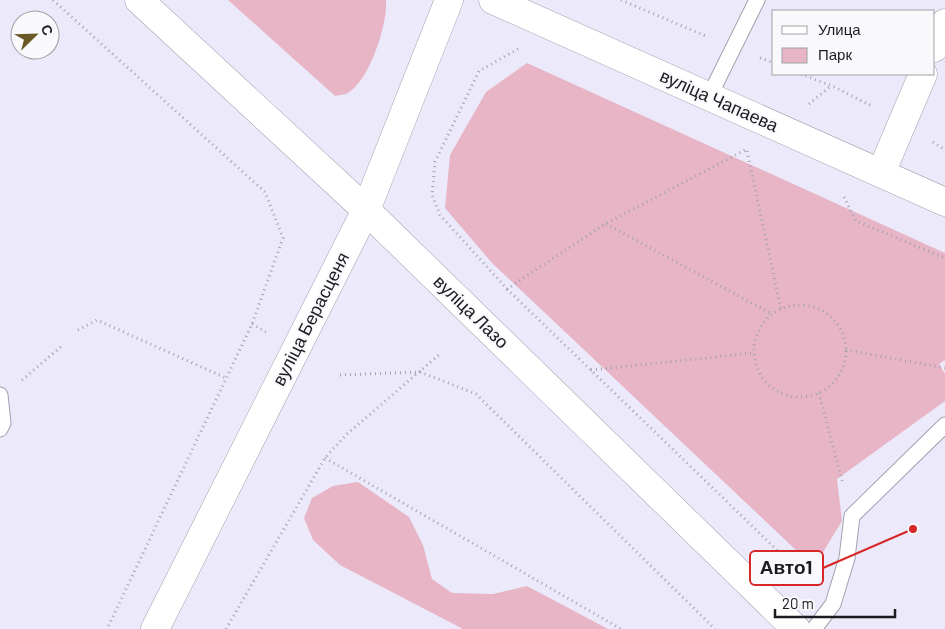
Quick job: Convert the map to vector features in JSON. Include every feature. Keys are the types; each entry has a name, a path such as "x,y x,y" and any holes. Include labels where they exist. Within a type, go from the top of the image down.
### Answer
{"street":[{"name":"вуліца Лазо","path":"139,0 366,210 796,629"},
{"name":"вуліца Берасценя","path":"161,627 366,210 449,0"},
{"name":"вуліца Чапаева","path":"493,0 945,202"},
{"path":"935,46 945,23"},
{"path":"881,173 922,75"}],"lane":[{"path":"709,97 735,48 757,0"},
{"path":"0,429 3,423 1,396"},
{"path":"814,629 833,604 847,558 852,516 945,425"}],"path":[{"path":"53,0 265,192 283,238 252,324 107,629"},
{"path":"621,0 772,62"},
{"path":"523,46 479,71 435,162 432,194 440,215 507,290 833,604"},
{"path":"804,108 832,86"},
{"path":"507,290 605,224 754,145"},
{"path":"746,150 781,309"},
{"path":"605,224 772,314"},
{"path":"807,306 824,312 841,332 846,350 845,359 839,376 827,389 801,397 783,395 775,391 762,378 753,353 754,344 760,327 772,314 781,309 807,306"},
{"path":"78,330 97,320 226,378"},
{"path":"252,324 266,332"},
{"path":"1,396 63,345"},
{"path":"846,350 945,368"},
{"path":"226,629 325,458 347,434 420,372 440,352"},
{"path":"590,370 753,353"},
{"path":"340,376 420,372 476,394 716,629"},
{"path":"818,393 852,516"},
{"path":"325,458 621,629"}],"green space":[{"path":"228,0 386,0 386,10 375,52 362,78 346,94 335,96"},
{"path":"527,63 945,253 945,360 939,364 945,374 945,401 837,479 842,521 814,567 492,263 445,208 450,155 486,92"},
{"path":"358,482 409,517 423,545 432,579 452,593 493,594 527,586 608,629 463,629 340,565 313,540 304,518 312,498 333,486"}],"place":[{"name":"Авто1","path":"913,529"}]}
